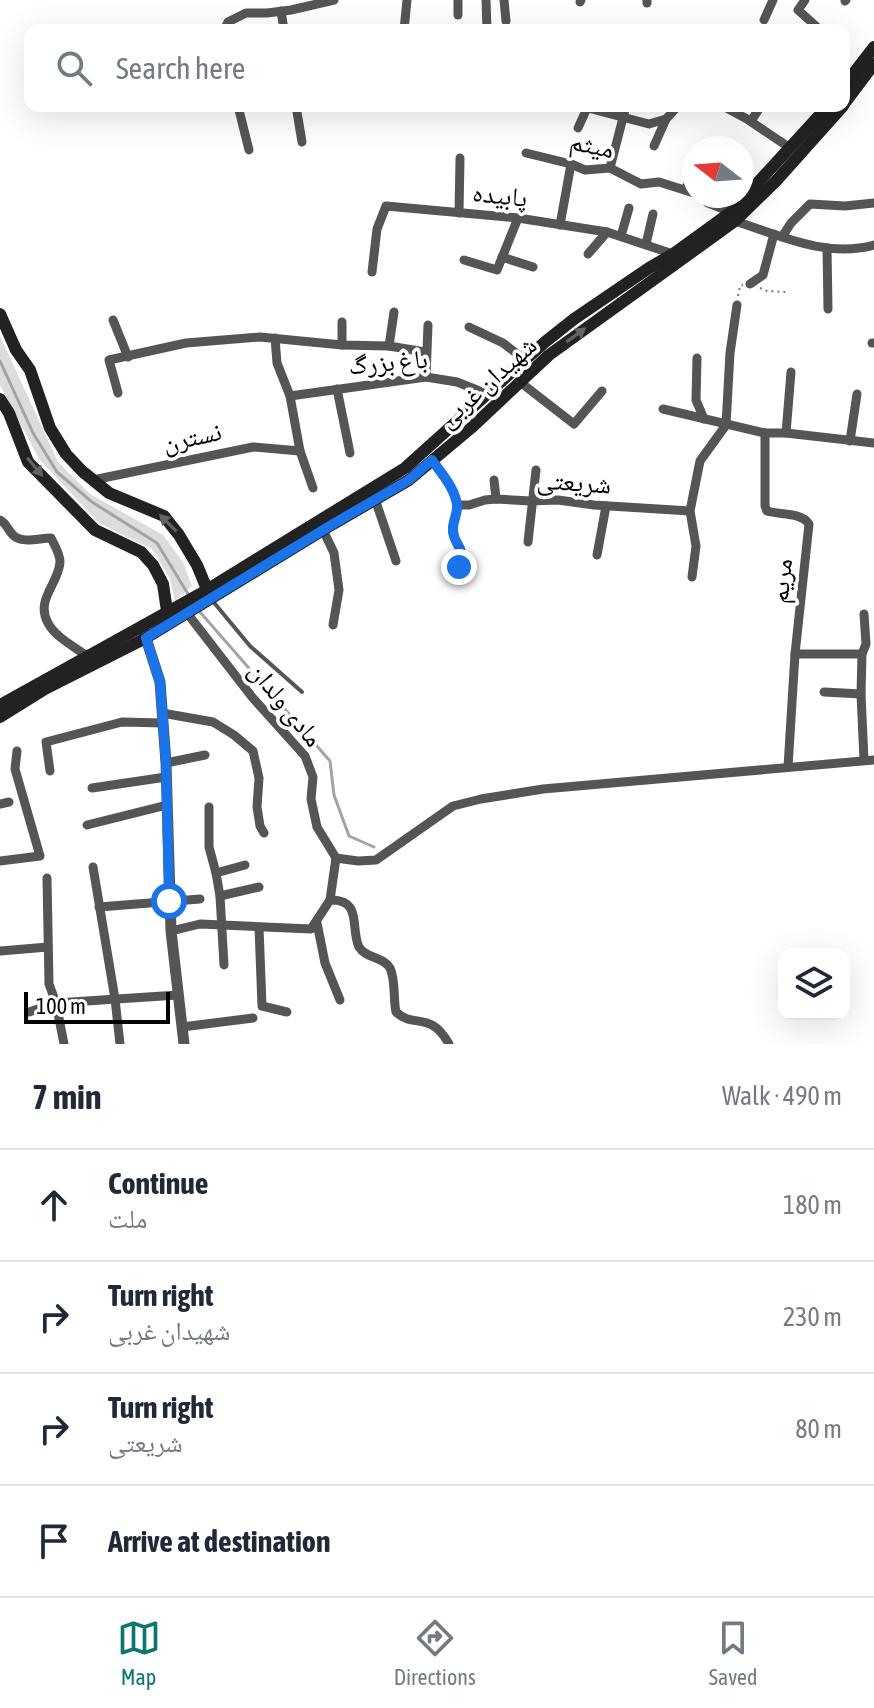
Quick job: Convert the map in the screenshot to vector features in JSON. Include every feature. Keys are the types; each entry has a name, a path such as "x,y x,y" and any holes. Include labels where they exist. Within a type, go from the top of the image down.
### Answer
{"main road":[{"path":"850,78 874,47"},
{"name":"شهیدان غربی","path":"850,96 874,64"},
{"name":"شهیدان غربی","path":"0,705 87,656 187,613 209,594 405,468 525,360 589,308 733,217 823,112"},
{"name":"شهیدان غربی","path":"0,717 144,632 167,611 209,594 409,480 471,428 549,355 733,217 776,181 837,112"},
{"path":"0,314 16,350 30,370 50,428 66,454 109,493 164,516 197,565 209,594"},
{"path":"0,399 9,413 28,462 95,530 141,552 153,565 163,584 167,611"}],"street":[{"path":"227,24 246,13 306,8 334,0"},
{"path":"405,24 407,0"},
{"path":"458,0 458,15"},
{"path":"486,0 487,24"},
{"path":"504,0 506,21"},
{"path":"764,20 773,0"},
{"path":"805,0 798,10 814,24"},
{"path":"281,11 283,24"},
{"path":"240,112 249,150"},
{"path":"297,112 302,142"},
{"path":"578,128 586,112"},
{"path":"606,112 649,124 666,119"},
{"path":"610,168 625,112"},
{"path":"654,146 672,112"},
{"path":"734,112 790,148"},
{"path":"751,121 757,112"},
{"name":"میثم","path":"526,153 585,170 610,168 641,184 659,182 682,190"},
{"path":"459,213 460,158"},
{"path":"560,225 571,164"},
{"path":"750,284 763,275 778,235 810,204 845,206 874,203"},
{"name":"پابیده","path":"372,272 377,229 386,206 518,218 607,232 673,254"},
{"path":"621,236 629,208"},
{"path":"717,208 806,246 839,250 874,245"},
{"path":"646,244 653,214"},
{"path":"464,260 497,270 518,218"},
{"path":"588,254 607,232"},
{"path":"827,248 828,309"},
{"path":"502,257 533,267"},
{"path":"692,577 696,546 690,511 700,461 726,425 730,353 737,305"},
{"path":"389,346 394,312"},
{"path":"113,320 128,357"},
{"path":"342,322 342,345"},
{"path":"426,377 428,325"},
{"path":"469,327 503,343 525,360"},
{"path":"118,393 109,360 186,343 260,337 389,346 425,352"},
{"path":"275,338 277,363 290,396 300,451 313,488"},
{"path":"697,358 696,400 704,419"},
{"path":"786,433 791,372"},
{"name":"باغ بزرگ","path":"290,396 426,377 457,382 487,394"},
{"path":"520,382 574,424 602,391"},
{"path":"337,389 350,453"},
{"path":"850,441 857,394"},
{"path":"663,409 765,433 874,443"},
{"name":"مریم","path":"765,433 767,511 801,517 809,524 795,654 788,767"},
{"name":"نسترن","path":"93,480 253,447 300,451"},
{"path":"432,460 452,489 457,505 453,531 461,548 459,567"},
{"path":"528,542 536,470"},
{"path":"494,480 496,499"},
{"path":"375,499 396,561"},
{"name":"شریعتی","path":"457,505 496,499 572,500 606,506 690,511"},
{"path":"597,555 606,506"},
{"path":"0,520 13,536 22,540 51,538 61,558 58,574 46,595 44,610 48,623 56,633 87,656"},
{"path":"323,530 334,553 339,590 333,625"},
{"name":"مادی ولدان","path":"187,613 252,697 305,756 313,777 311,799 317,827 336,858"},
{"path":"171,931 200,924 311,929 330,900 336,858 376,860 453,806 481,799 543,789 869,760 861,694 862,654 866,644 864,614"},
{"path":"144,632 160,682 166,763 169,901 184,1044"},
{"path":"795,654 862,654"},
{"path":"824,692 861,694"},
{"path":"50,771 46,742 122,722 162,718 213,722 253,751 259,778 257,807 264,833"},
{"path":"0,861 40,856 15,769 17,751"},
{"path":"166,763 205,755"},
{"path":"92,788 166,777"},
{"path":"87,825 167,805"},
{"path":"209,807 209,847 220,896 224,965"},
{"path":"216,873 245,865"},
{"path":"93,867 120,1044"},
{"path":"47,878 49,984 64,1044"},
{"path":"220,896 259,887"},
{"path":"99,907 200,899"},
{"path":"330,900 345,903 352,911 358,945 365,954 385,963 391,970 396,1012 400,1017 436,1026 449,1044"},
{"path":"317,923 325,963 340,1000"},
{"path":"259,927 262,1006 287,1012"},
{"path":"0,950 48,947"},
{"path":"29,1012 56,1003 178,995"},
{"path":"182,1027 253,1018"}],"lane":[{"path":"209,594 250,646 302,692"}],"shaded area":[{"path":"0,336 58,462 90,494 163,535 183,562 192,586 175,601 170,579 152,549 99,523 39,459 0,385"}],"waterway":[{"path":"0,361 33,433 57,472 92,502 157,543 188,594"},
{"path":"200,612 330,761 334,795 349,836 374,847"}],"route":[{"path":"169,901 166,763 160,682 146,638 409,480 432,460 452,489 457,505 453,531 461,548 459,567"}]}
